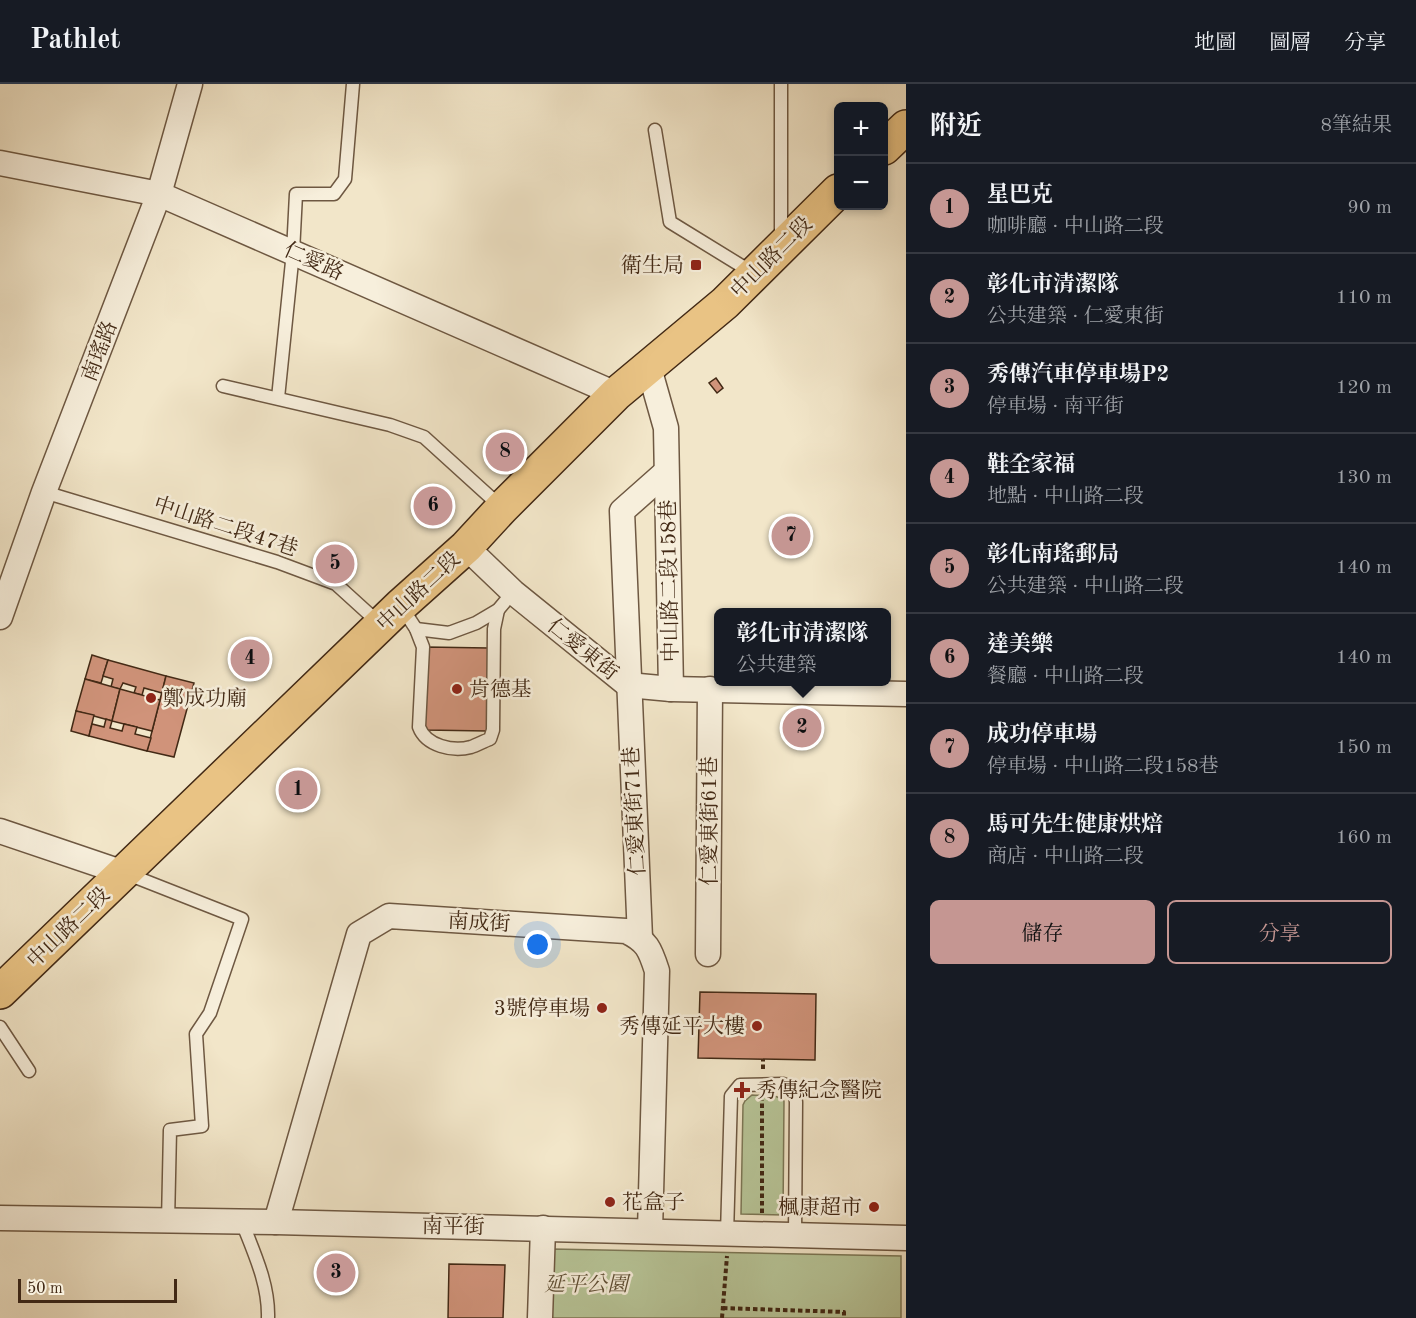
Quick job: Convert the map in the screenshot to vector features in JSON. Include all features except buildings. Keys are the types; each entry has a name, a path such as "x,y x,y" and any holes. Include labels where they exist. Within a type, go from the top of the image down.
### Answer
{"main road":[{"path":"888,144 906,127"},
{"name":"中山路二段","path":"0,992 124,873 399,620 502,508 616,394 649,368 684,345 834,195"}],"street":[{"name":"南瑤路","path":"0,617 44,492 159,194 190,84"},
{"name":"仁愛路","path":"0,163 159,194 616,394"},
{"name":"中山路二段158巷","path":"649,368 666,428 671,689"},
{"name":"中山路二段158巷","path":"628,685 622,511 666,472"},
{"name":"仁愛東街","path":"466,547 506,601 628,685 671,689 906,694"},
{"name":"仁愛東街71巷","path":"628,685 640,938"},
{"name":"仁愛東街61巷","path":"708,954 710,689"},
{"path":"0,831 124,873"},
{"name":"南成街","path":"276,1222 359,934 389,916 626,931 640,938"},
{"path":"640,938 651,951 657,971 650,1231"},
{"name":"南平街","path":"0,1218 650,1231 727,1243 762,1234 906,1238"},
{"path":"540,1318 543,1228"}],"lane":[{"path":"278,398 293,252 296,194 334,194 345,179 353,84"},
{"path":"781,84 781,247"},
{"path":"656,130 670,222 754,274"},
{"path":"223,386 390,425 424,437 502,508"},
{"name":"中山路二段47巷","path":"44,492 266,559 336,584 399,620"},
{"path":"399,620 423,647 420,728 422,735 442,747 470,748 490,739 493,730 495,628 506,601"},
{"path":"399,620 449,633 476,623 506,601"},
{"path":"124,873 242,919 210,1013 196,1034 202,1126 170,1130 168,1222"},
{"path":"0,1027 29,1071"},
{"path":"727,1243 731,1096 741,1085 789,1086 794,1092 796,1102 795,1235"},
{"path":"242,1222 262,1272 268,1318"}],"path":[{"path":"762,1234 763,1059"},
{"path":"722,1318 727,1243"},
{"path":"723,1308 844,1312 844,1318"}],"green space":[{"path":"752,1095 773,1096 784,1101 783,1215 741,1214 743,1105"},
{"name":"延平公園","path":"552,1249 901,1256 901,1318 549,1318"}],"place":[{"name":"衛生局","path":"696,265"},
{"name":"馬可先生健康烘焙","path":"505,452"},
{"name":"達美樂","path":"433,506"},
{"name":"成功停車場","path":"791,536"},
{"name":"彰化南瑤郵局","path":"335,564"},
{"name":"鞋全家福","path":"250,659"},
{"name":"肯德基","path":"457,689"},
{"name":"鄭成功廟","path":"151,698"},
{"name":"彰化市清潔隊","path":"802,728"},
{"name":"星巴克","path":"298,790"},
{"name":"3號停車場","path":"602,1008"},
{"name":"秀傳延平大樓","path":"757,1026"},
{"name":"秀傳紀念醫院","path":"742,1090"},
{"name":"花盒子","path":"610,1202"},
{"name":"楓康超市","path":"874,1207"},
{"name":"秀傳汽車停車場P2","path":"336,1273"}]}
